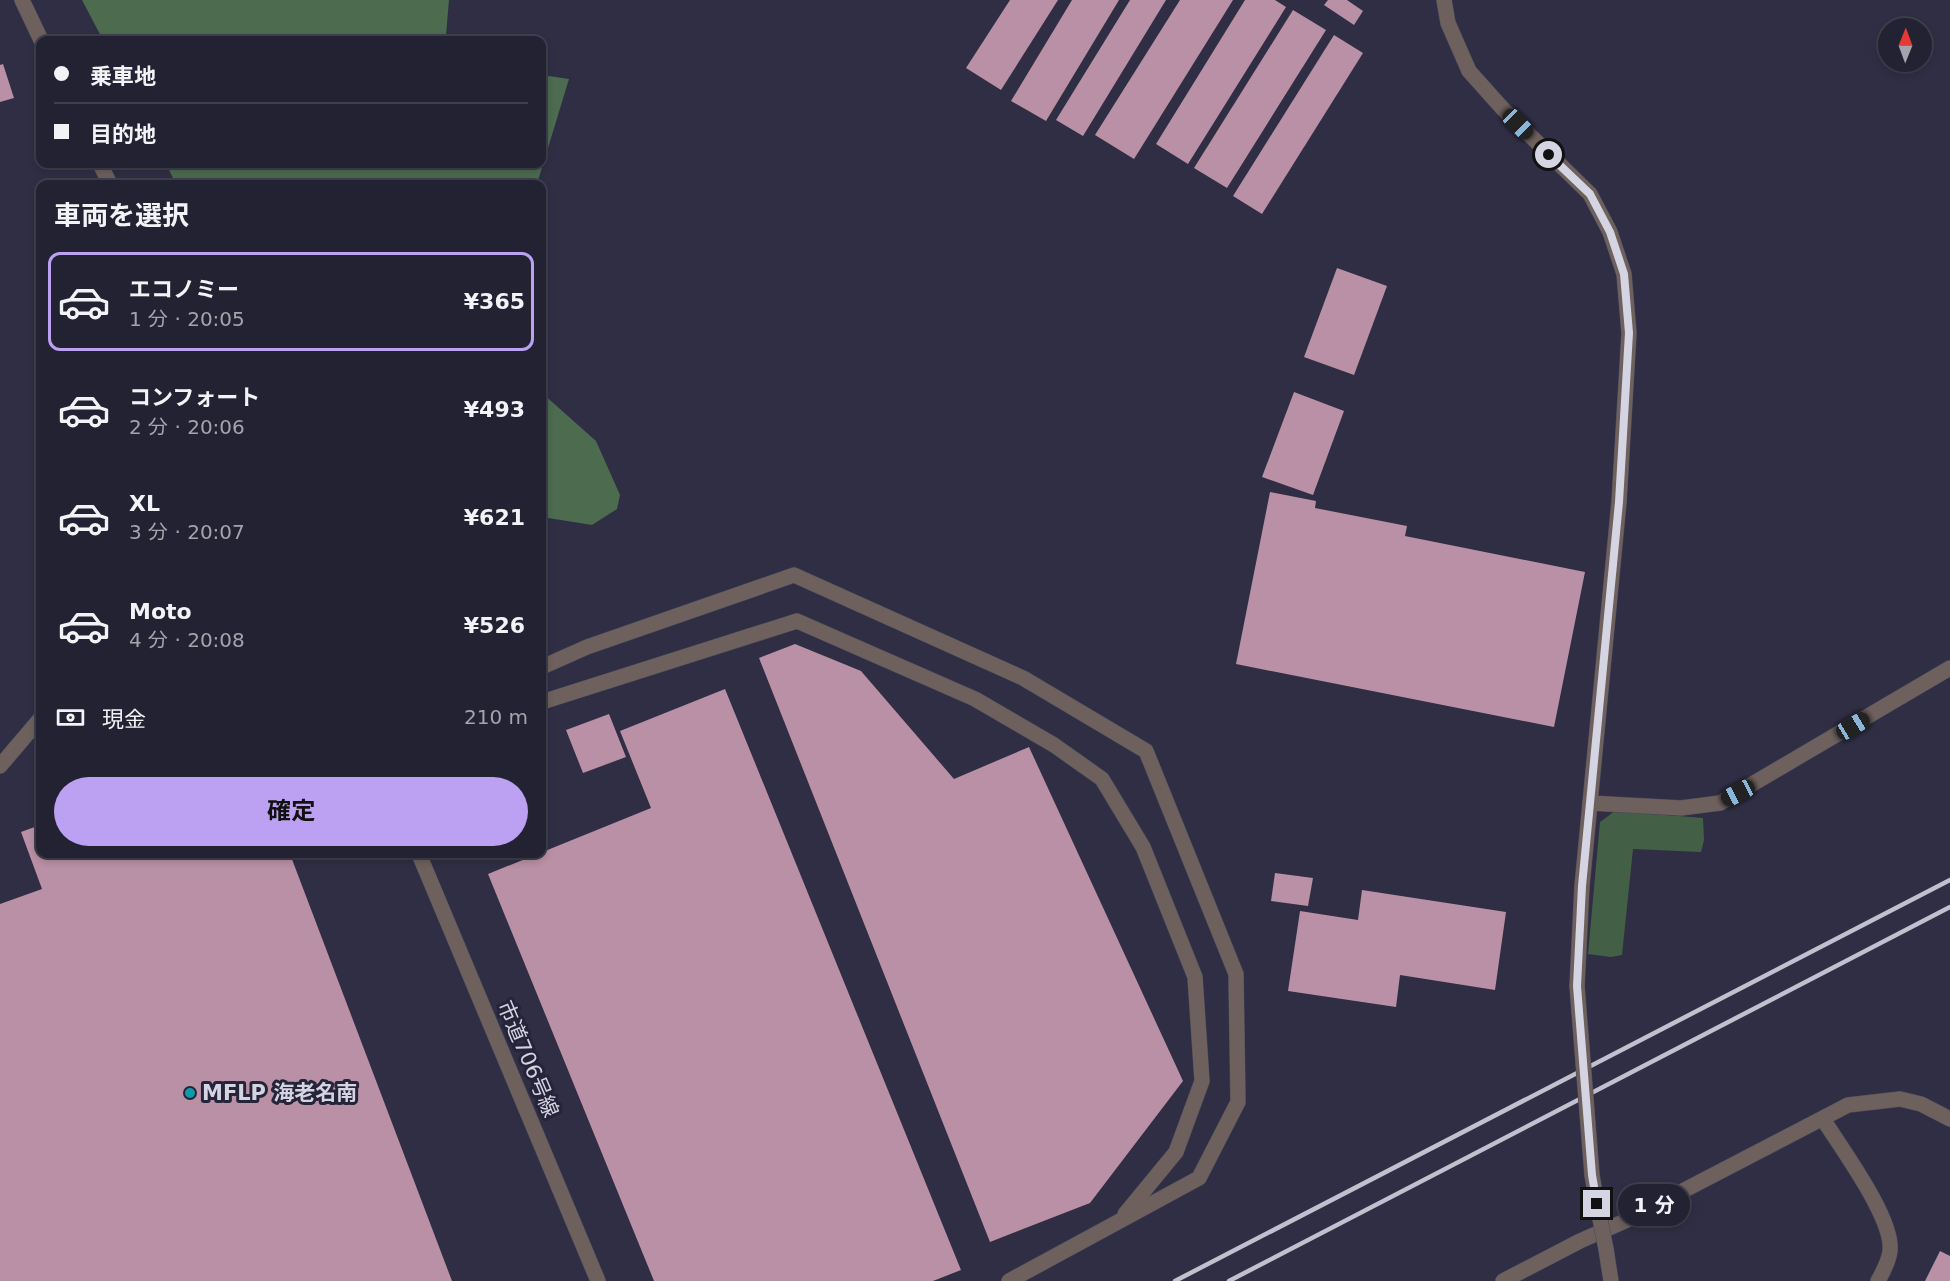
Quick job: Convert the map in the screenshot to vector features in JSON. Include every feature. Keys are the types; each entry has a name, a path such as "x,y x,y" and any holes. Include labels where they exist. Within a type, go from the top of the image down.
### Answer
{"street":[{"path":"21,0 39,36"},
{"path":"1444,0 1448,23 1469,71 1503,109 1590,194 1610,232 1624,274 1629,333 1620,491 1582,886 1577,986 1592,1175 1611,1281"},
{"path":"546,665 587,647 794,575 1023,678 1146,751 1236,974 1238,1102 1199,1178 1009,1281"},
{"path":"546,701 796,621 975,699 1054,745 1102,779 1143,847 1195,977 1202,1081 1176,1152 1120,1220"},
{"path":"1590,803 1681,808 1720,803 1950,668"},
{"path":"0,766 36,724"},
{"name":"市道706号線","path":"420,858 598,1281"},
{"path":"1503,1281 1580,1241 1626,1221 1848,1105 1900,1099 1921,1104 1950,1119"},
{"path":"1823,1119 1880,1211 1888,1231 1890,1250 1878,1281"}],"green space":[{"path":"82,0 449,0 447,36 101,36"},
{"path":"546,77 569,79 546,154"},
{"path":"168,168 542,168 538,180 174,180"},
{"path":"546,397 596,441 620,495 617,509 592,525 546,518"},
{"path":"1615,811 1703,818 1704,840 1701,852 1633,849 1622,955 1611,957 1588,954 1600,822"}],"building":[{"path":"1010,0 1058,0 1001,90 966,68"},
{"path":"1072,0 1119,0 1046,121 1011,101"},
{"path":"1130,0 1166,0 1083,136 1056,120"},
{"path":"1180,0 1233,0 1134,159 1095,135"},
{"path":"1245,0 1275,0 1286,7 1188,164 1156,144"},
{"path":"1328,0 1347,0 1363,11 1354,25 1324,5"},
{"path":"1293,10 1326,30 1227,188 1194,168"},
{"path":"1334,35 1363,53 1262,214 1233,196"},
{"path":"3,64 14,98 0,102 0,65"},
{"path":"1337,268 1387,286 1354,375 1304,357"},
{"path":"1294,392 1344,411 1313,495 1262,477"},
{"path":"1270,492 1316,501 1315,508 1407,526 1405,536 1585,572 1554,727 1236,664"},
{"path":"795,644 861,671 954,779 1029,747 1183,1081 1090,1203 990,1242 759,658"},
{"path":"725,689 961,1270 933,1281 654,1281 488,874 528,858 546,858 546,851 651,808 620,731"},
{"path":"609,714 626,757 583,773 566,730"},
{"name":"MFLP 海老名南","path":"36,826 36,858 292,858 452,1281 0,1281 0,904 42,889 21,832"},
{"path":"1275,873 1313,878 1308,906 1271,901"},
{"path":"1362,890 1506,912 1495,990 1400,975 1396,1007 1288,991 1300,911 1358,920"},
{"path":"1940,1251 1950,1256 1950,1281 1925,1281"}],"railway":[{"path":"1175,1281 1950,880"},
{"path":"1229,1281 1950,907"}],"place":[{"name":"MFLP 海老名南","path":"190,1093"}],"route":[{"path":"1549,155 1590,194 1610,232 1624,274 1629,333 1619,502 1582,886 1577,986 1592,1175 1597,1204"}]}
